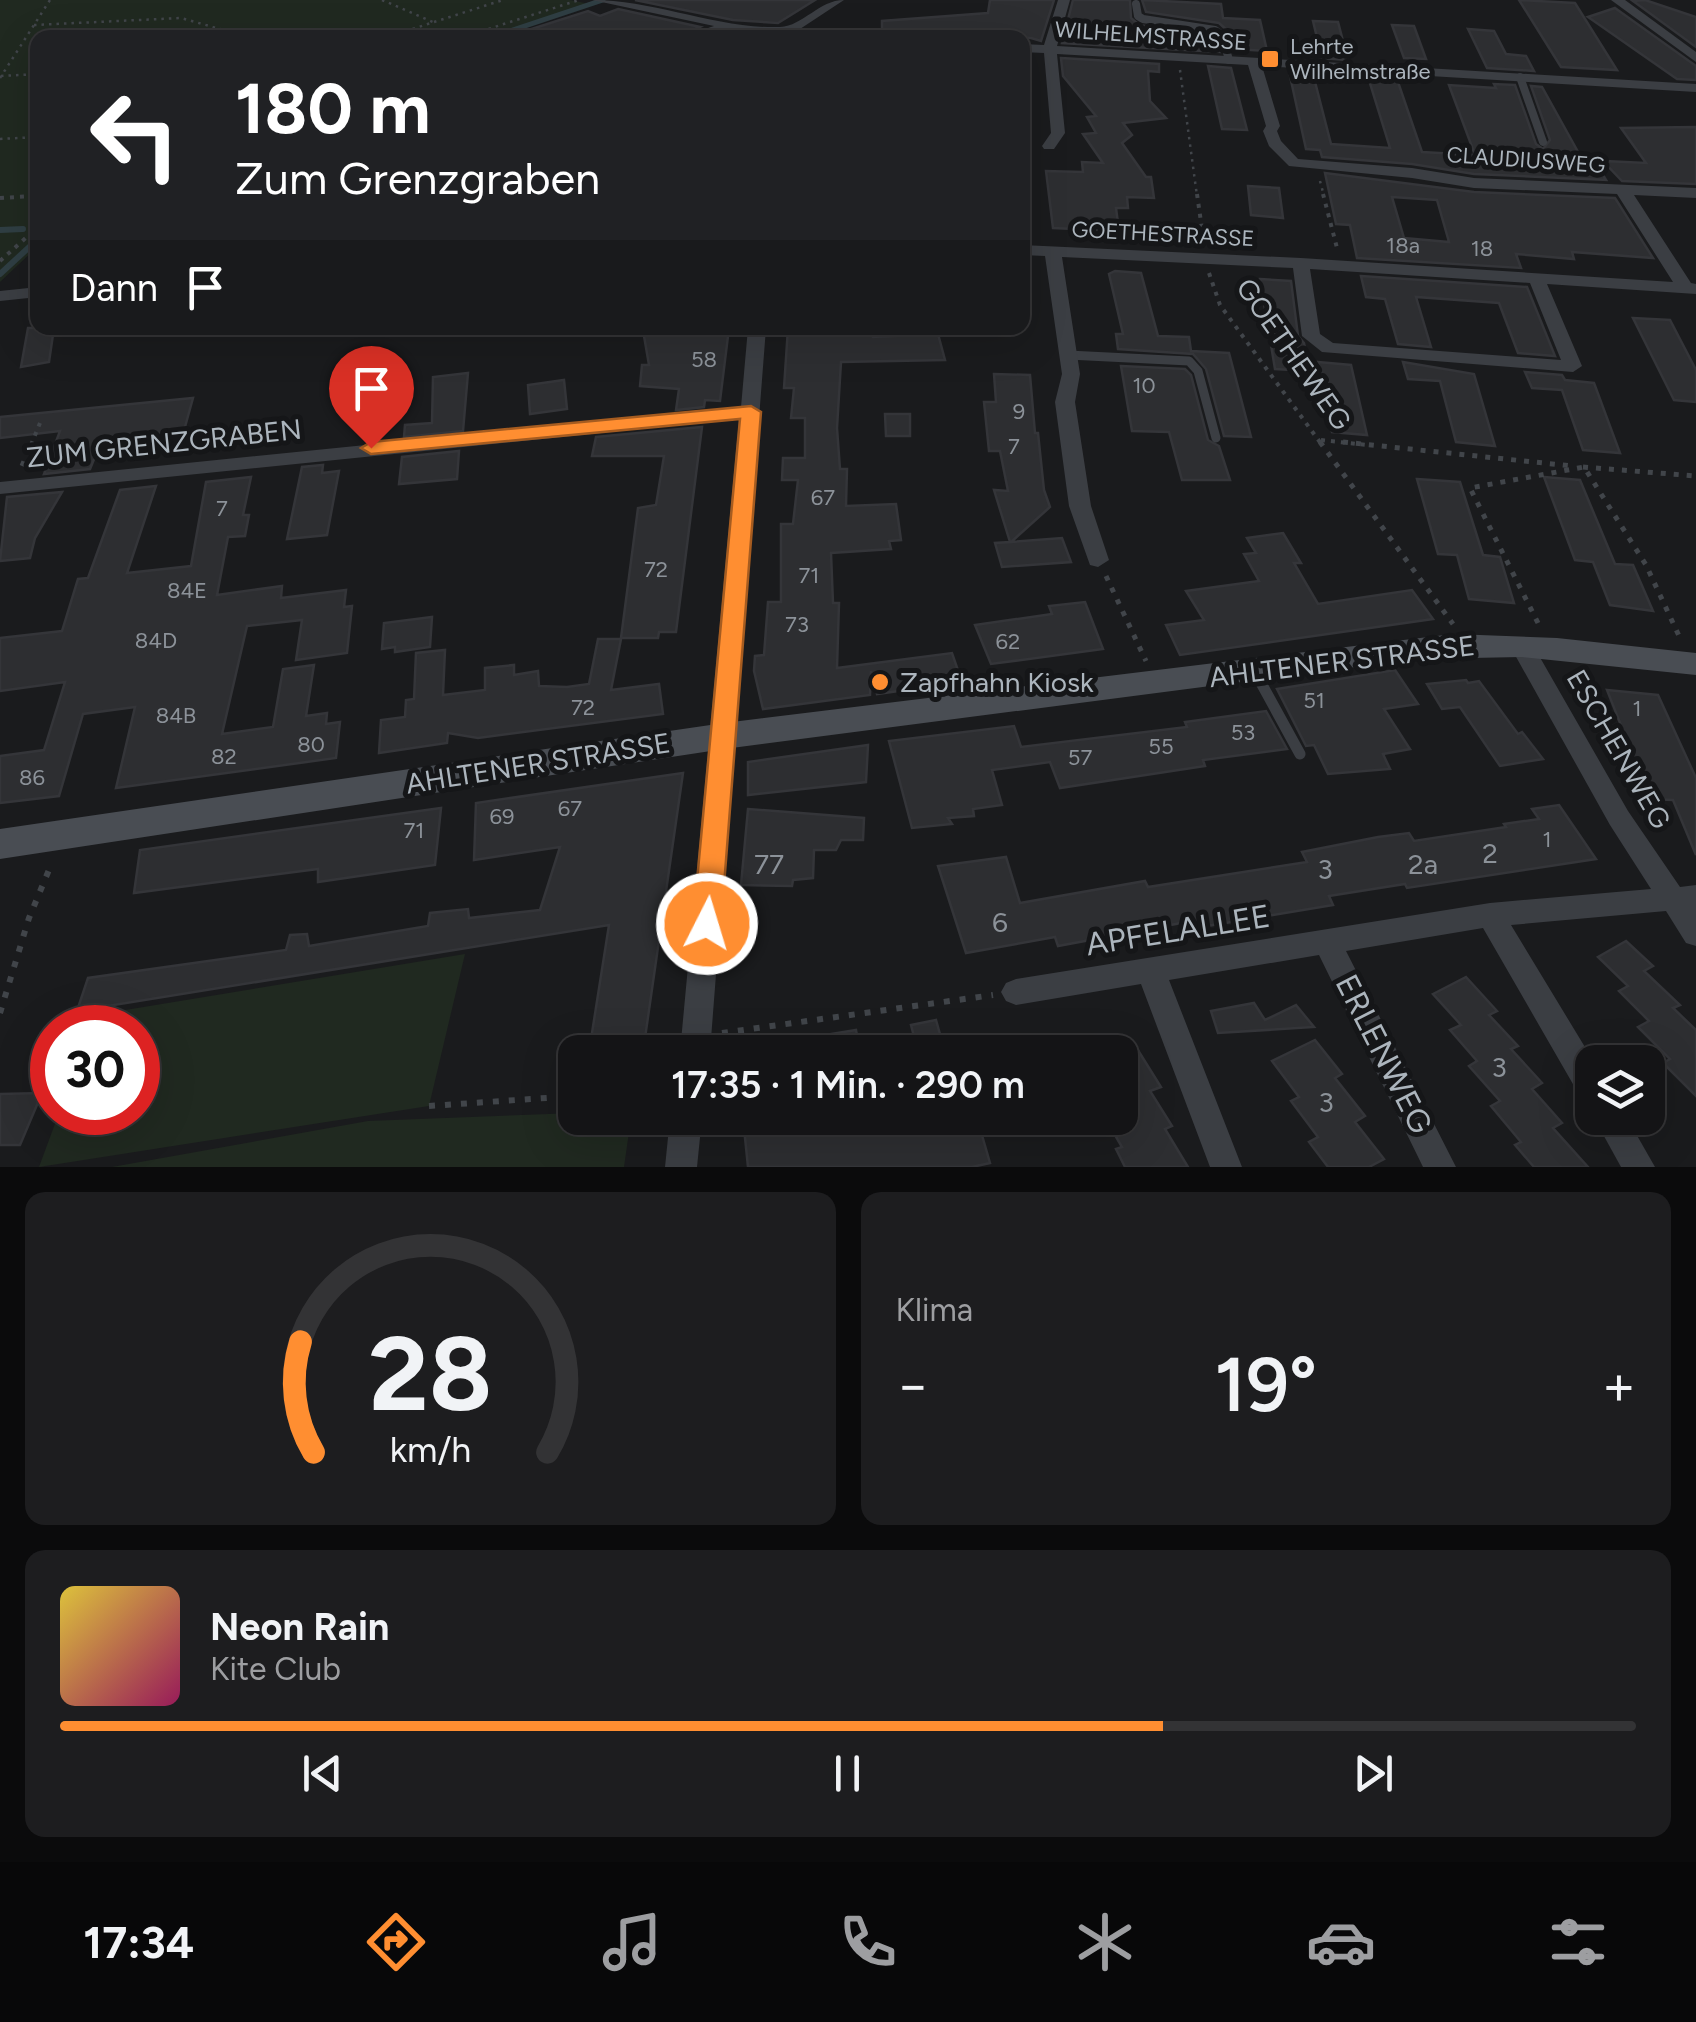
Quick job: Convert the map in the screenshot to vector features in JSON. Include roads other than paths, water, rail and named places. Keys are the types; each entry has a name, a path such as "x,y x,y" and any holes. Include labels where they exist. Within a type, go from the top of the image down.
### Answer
{"main road":[{"name":"AHLTENER STRASSE","path":"0,844 724,736 1466,643 1694,664"}],"street":[{"path":"792,30 838,0"},
{"path":"1049,146 1058,133 1050,50 1064,0"},
{"path":"1617,0 1696,58"},
{"path":"602,1 755,30"},
{"path":"715,30 731,26"},
{"name":"WILHELMSTRASSE","path":"1030,49 1696,88"},
{"name":"CLAUDIUSWEG","path":"1254,62 1273,126 1270,131 1274,143 1294,163 1412,173 1474,183 1696,193"},
{"path":"1622,189 1691,289"},
{"name":"GOETHESTRASSE","path":"1030,250 1301,263 1691,289"},
{"path":"1053,251 1071,374 1065,402 1080,506 1098,560"},
{"path":"1301,263 1310,336 1328,348 1573,366 1536,278"},
{"path":"0,296 30,293"},
{"path":"697,1035 757,335"},
{"name":"ZUM GRENZGRABEN","path":"7,487 751,412"},
{"name":"ESCHENWEG","path":"1537,648 1619,818 1683,897 1696,934"},
{"name":"APFELALLEE","path":"1016,992 1490,916 1683,897"},
{"path":"1490,916 1575,1059"},
{"name":"ERLENWEG","path":"1327,942 1440,1167"},
{"path":"1150,970 1226,1167"},
{"path":"681,1167 684,1135"},
{"path":"1620,1135 1640,1167"}],"lane":[{"path":"1136,4 1138,16 1143,19 1215,30 1222,35 1229,60"},
{"path":"1520,78 1543,142"},
{"path":"1068,355 1190,361 1198,371 1216,438"},
{"path":"1254,670 1300,754"}],"waterway":[{"path":"513,30 603,0"},
{"path":"0,230 23,229"},
{"path":"0,274 30,246"}],"place":[{"name":"Lehrte Wilhelmstraße","path":"1270,59"},
{"name":"Zapfhahn Kiosk","path":"880,682"}]}
